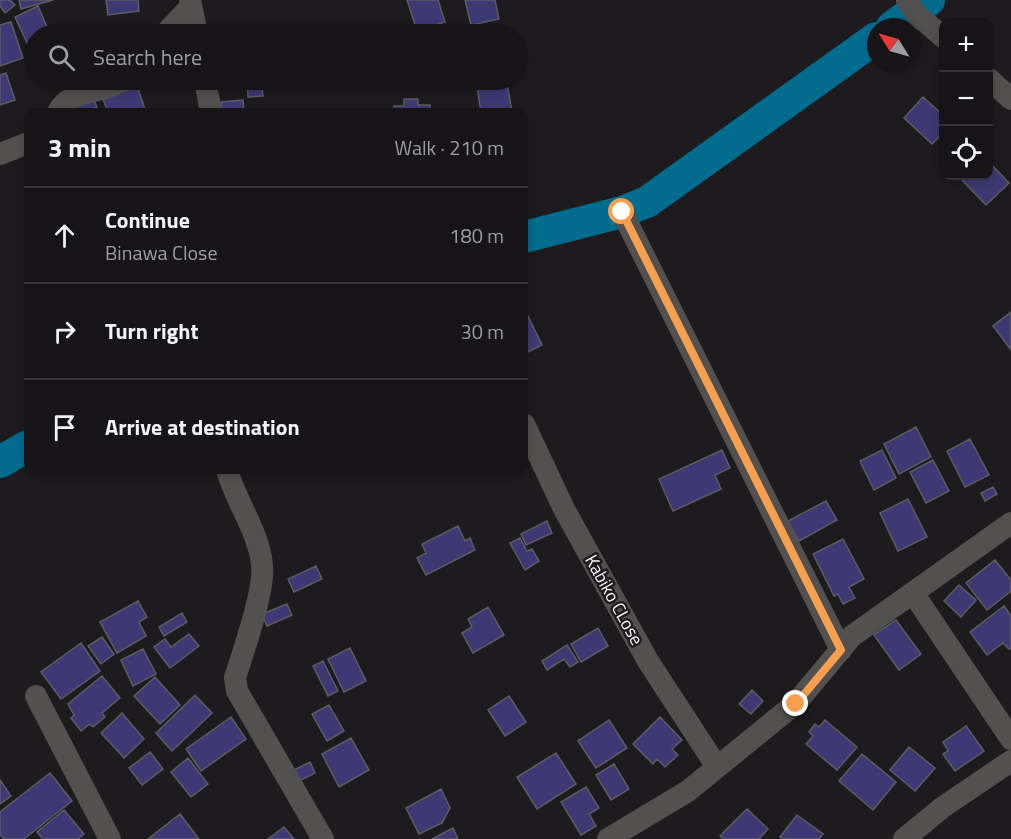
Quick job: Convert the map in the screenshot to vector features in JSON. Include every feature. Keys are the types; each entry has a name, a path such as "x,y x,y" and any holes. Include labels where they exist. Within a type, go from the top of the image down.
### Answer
{"street":[{"path":"907,0 916,14 939,34"},
{"path":"173,24 191,3"},
{"path":"191,3 194,24"},
{"path":"993,83 1011,99"},
{"path":"60,108 82,93 96,90"},
{"path":"207,90 210,108"},
{"path":"0,153 24,144"},
{"path":"622,212 841,650"},
{"name":"Kabiko CLose","path":"528,432 564,509 648,661 717,767"},
{"path":"229,474 254,536 262,564 262,581 235,678 237,691 323,839"},
{"path":"608,839 688,791 796,704 852,636 1011,523"},
{"path":"913,593 1011,739"},
{"path":"36,696 110,839"},
{"path":"904,839 943,807 1011,760"}],"building":[{"path":"0,0 10,0 15,5 5,13 0,6"},
{"path":"19,0 53,0 21,9"},
{"path":"106,0 138,0 139,11 108,15"},
{"path":"407,0 438,0 445,22 415,24"},
{"path":"465,0 495,0 499,19 471,24"},
{"path":"38,6 46,24 24,24 24,36 15,17"},
{"path":"11,22 23,58 0,66 0,25"},
{"path":"6,73 15,100 0,105 0,75"},
{"path":"127,90 138,90 145,108 106,108 103,99"},
{"path":"248,90 262,90 263,96 248,97"},
{"path":"477,90 508,90 511,108 480,108"},
{"path":"923,97 939,111 939,137 932,144 904,118"},
{"path":"93,98 97,107 94,108 74,108"},
{"path":"404,99 418,99 418,105 430,105 430,108 394,108 394,106 404,106"},
{"path":"243,100 244,108 221,108 221,102"},
{"path":"993,166 1009,183 986,205 962,180 993,180"},
{"path":"1011,312 1011,350 993,326"},
{"path":"528,316 542,345 528,352"},
{"path":"916,427 931,457 899,474 884,444"},
{"path":"970,439 989,475 965,487 947,451"},
{"path":"722,450 730,468 715,475 721,489 673,511 659,479"},
{"path":"882,450 896,478 874,490 860,461"},
{"path":"933,460 949,491 926,503 910,472"},
{"path":"993,487 997,494 985,501 981,493"},
{"path":"908,499 927,537 898,551 880,513"},
{"path":"826,501 837,520 799,541 788,521"},
{"path":"547,521 552,533 526,545 521,534"},
{"path":"458,526 465,541 470,538 475,550 426,575 417,558 426,553 422,544"},
{"path":"520,538 527,551 532,549 539,561 525,570 510,543"},
{"path":"843,539 864,579 849,587 855,598 843,604 838,594 834,596 813,554"},
{"path":"995,560 1011,580 1011,591 987,610 966,583"},
{"path":"316,566 322,579 294,592 288,579"},
{"path":"959,585 976,600 961,617 944,601"},
{"path":"138,601 147,617 139,622 146,636 117,653 100,622"},
{"path":"287,604 292,615 267,626 262,614"},
{"path":"1004,606 1011,616 1011,648 1009,649 1003,643 987,655 970,632"},
{"path":"488,607 504,635 473,653 462,633 472,627 468,619"},
{"path":"182,613 187,622 164,636 159,627"},
{"path":"896,620 921,654 899,670 874,635"},
{"path":"598,628 608,646 581,662 571,644"},
{"path":"189,634 199,646 170,668 154,647 165,639 171,647"},
{"path":"102,637 114,654 101,664 88,646"},
{"path":"81,643 100,671 61,699 41,672"},
{"path":"567,645 578,662 570,667 564,659 547,670 542,661"},
{"path":"350,648 366,681 344,692 328,659"},
{"path":"143,649 156,674 133,686 121,660"},
{"path":"323,661 338,691 328,696 313,666"},
{"path":"102,676 120,698 102,713 105,717 93,727 90,724 81,731 71,718 74,715 68,704"},
{"path":"155,677 180,705 160,724 134,696"},
{"path":"752,690 763,701 751,714 739,704"},
{"path":"195,695 212,713 172,751 156,733"},
{"path":"509,696 526,722 505,736 488,710"},
{"path":"329,705 344,731 327,741 312,714"},
{"path":"122,713 144,739 124,758 101,733"},
{"path":"231,717 246,739 201,771 186,749"},
{"path":"660,717 682,740 672,749 678,755 665,767 657,759 653,764 633,744"},
{"path":"609,720 627,748 596,768 578,741"},
{"path":"825,720 857,747 837,770 806,744 813,736 809,732 815,724 819,727"},
{"path":"966,726 984,751 955,771 943,754 948,751 943,742"},
{"path":"351,738 369,770 339,787 322,754"},
{"path":"909,747 935,768 915,791 890,770"},
{"path":"150,752 163,769 142,785 129,768"},
{"path":"556,753 576,784 537,809 517,777"},
{"path":"862,754 896,782 873,810 839,781"},
{"path":"188,758 208,784 191,797 171,772"},
{"path":"310,762 315,773 295,783 290,772"},
{"path":"614,764 629,789 611,800 596,775"},
{"path":"50,773 72,801 24,839 4,839 0,834 0,812"},
{"path":"0,780 11,796 0,804"},
{"path":"586,787 599,808 589,814 596,826 581,835 561,802"},
{"path":"441,789 450,808 442,823 419,834 406,808"},
{"path":"747,809 768,829 759,839 723,839 720,836"},
{"path":"64,810 84,834 78,839 43,839 37,832"},
{"path":"180,814 199,839 148,839"},
{"path":"797,815 823,834 819,839 780,837"},
{"path":"284,827 294,839 268,839"},
{"path":"453,828 458,839 432,839"}],"waterway":[{"path":"904,18 929,0"},
{"path":"528,236 622,212 647,202 867,44"},
{"path":"0,462 24,448"}],"route":[{"path":"622,212 841,650 796,704"}]}
